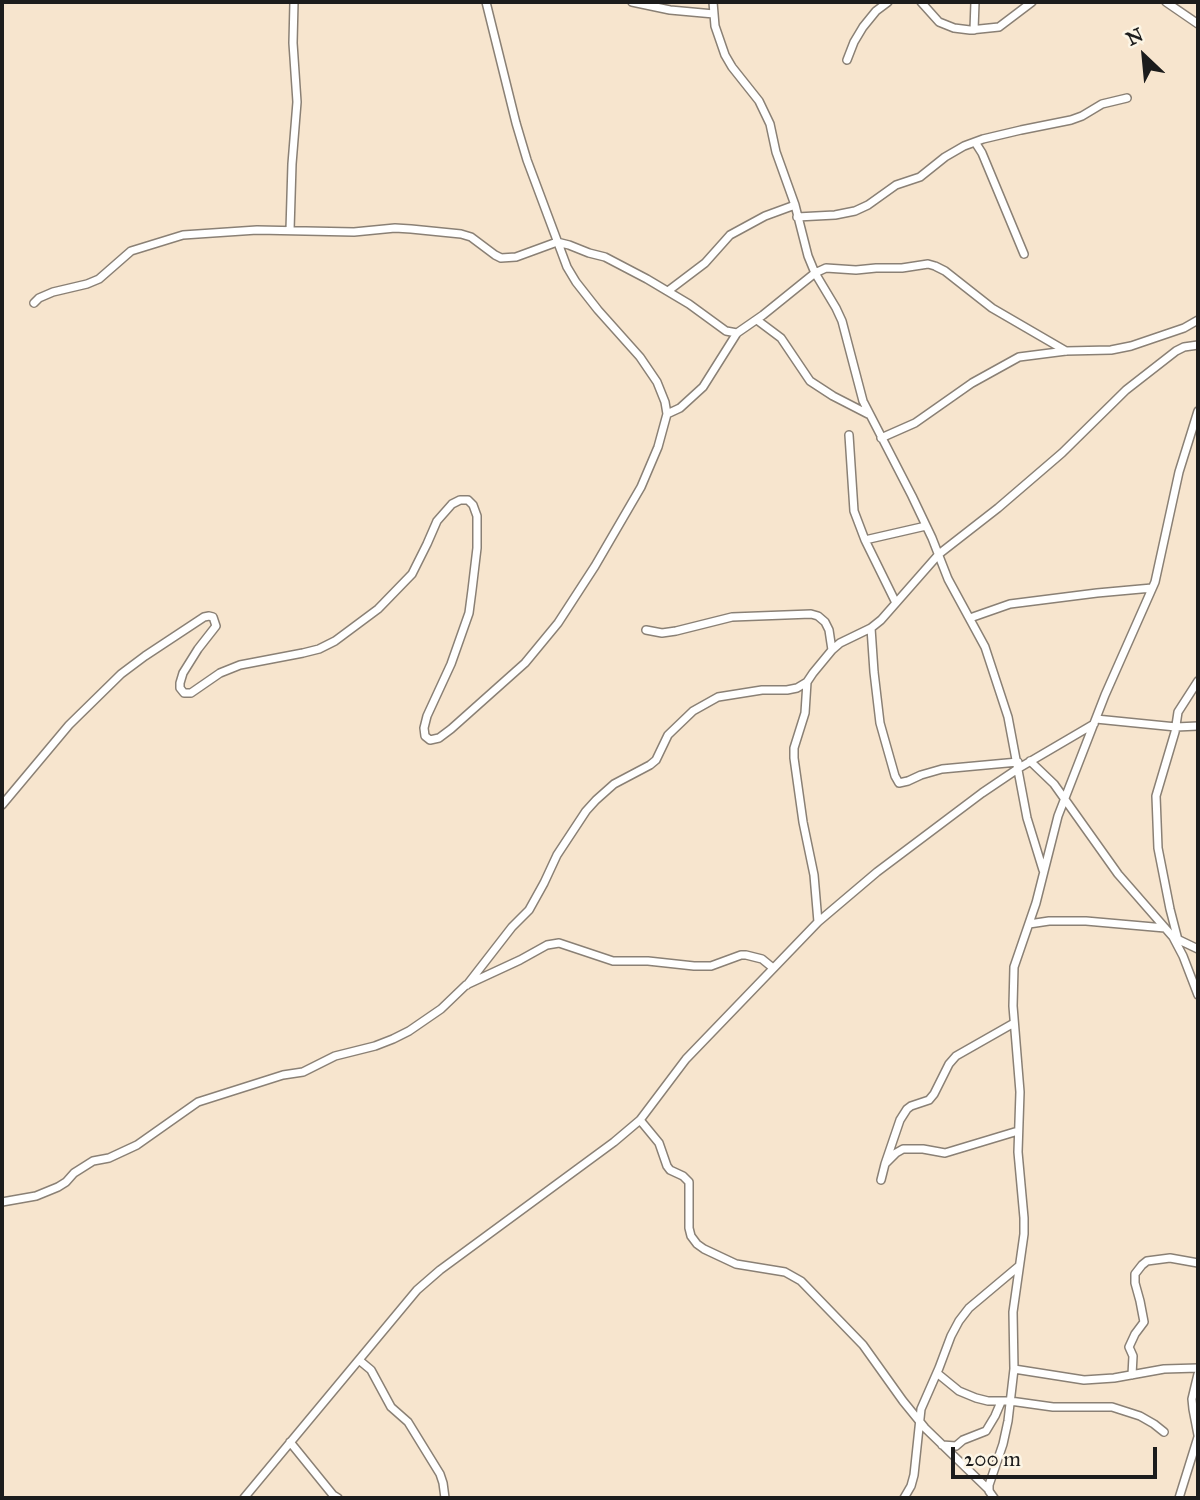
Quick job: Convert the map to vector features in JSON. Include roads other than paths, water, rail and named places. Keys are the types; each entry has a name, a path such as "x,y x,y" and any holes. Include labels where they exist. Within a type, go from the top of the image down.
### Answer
{"street":[{"path":"290,230 297,102 293,43 294,2"},
{"path":"2,805 69,725 121,674 204,617 213,617 216,622 214,630 190,661 180,683 184,693 191,693 220,673 240,665 319,649 335,641 394,594 412,574 437,521 452,504 460,500 468,500 473,505 477,538 468,614 451,664 424,728 425,736 430,740 439,738 458,723 525,663 558,623 595,566 641,487 658,447 667,414 665,402 657,383 640,357 598,310 567,267 520,135 486,2"},
{"path":"632,2 670,10 714,14"},
{"path":"713,2 720,41 728,61 764,111 815,273 842,321 858,388 926,526 948,579 981,637 1008,717 1027,818 1044,872"},
{"path":"847,60 863,27 876,11 888,2"},
{"path":"921,2 936,19 948,27 974,30 999,27 1032,2"},
{"path":"974,30 975,2"},
{"path":"1166,2 1198,24"},
{"path":"797,217 838,215 861,209 896,185 920,177 954,151 975,142 1071,120 1102,104 1127,99"},
{"path":"975,142 1024,254"},
{"path":"668,291 705,263 730,234 795,205"},
{"path":"34,303 53,292 87,285 99,279 131,251 169,238 197,233 290,230 354,232 395,228 451,232 471,237 501,258 516,257 557,242 605,257 668,291 726,331 737,333"},
{"path":"667,414 680,408 703,387 737,333 815,273 832,268 851,270 935,265 984,303 1066,351"},
{"path":"757,320 781,338 810,381 869,414"},
{"path":"881,438 915,423 972,383 1010,361 1028,355 1111,350 1131,346 1184,328 1198,320"},
{"path":"2,1202 36,1196 58,1187 74,1172 93,1161 109,1158 137,1145 198,1102 283,1074 303,1072 335,1056 375,1046 409,1031 441,1009 466,985 529,909 556,855 586,811 614,784 656,760 668,735 693,711 718,697 762,690 788,690 807,682 832,649 881,620 939,554 1053,461 1144,374 1184,347 1198,345"},
{"path":"991,1494 990,1480 1003,1444 1014,1369 1013,1312 1024,1218 1019,1172 1020,1077 1014,1023 1014,967 1036,903 1054,828 1065,797 1152,588 1179,472 1195,434 1198,411"},
{"path":"849,435 853,507 865,540 896,603"},
{"path":"865,540 926,526"},
{"path":"970,618 1023,602 1152,588"},
{"path":"646,631 676,631 732,617 811,614 818,616 830,630 832,649"},
{"path":"871,628 880,723 899,783 942,769 1018,765 1030,761 1095,722 1198,726"},
{"path":"1198,681 1178,712 1156,800 1158,848 1175,938 1198,995"},
{"path":"807,682 805,713 794,748 794,758 814,875 818,922"},
{"path":"1030,761 1065,797 1105,857 1165,928 1175,938 1198,949"},
{"path":"244,1498 417,1290 640,1120 686,1059 818,922 877,872 1018,765"},
{"path":"1029,924 1086,920 1165,928"},
{"path":"466,985 553,943 617,962 648,961 705,967 746,955 762,959 773,968"},
{"path":"881,1180 898,1126 907,1109 929,1100 956,1056 1014,1023"},
{"path":"640,1120 659,1143 670,1170 689,1182 689,1228 696,1244 736,1264 785,1272 801,1281 863,1345 919,1420 991,1494"},
{"path":"885,1164 903,1149 945,1153 1018,1132"},
{"path":"1132,1375 1133,1356 1129,1347 1144,1322 1135,1274 1147,1261 1170,1258 1198,1263"},
{"path":"904,1498 914,1475 919,1420 924,1401 951,1336 959,1321 983,1295 1020,1265"},
{"path":"359,1360 371,1370 391,1407 408,1422 440,1474 445,1498"},
{"path":"1014,1369 1084,1380 1164,1369 1198,1368"},
{"path":"937,1373 959,1391 976,1398 1053,1407 1124,1410 1154,1424 1164,1432"},
{"path":"1179,1498 1198,1436 1192,1399 1198,1374"},
{"path":"942,1445 956,1446 963,1440 986,1431 1000,1402"},
{"path":"289,1442 338,1498"}]}
